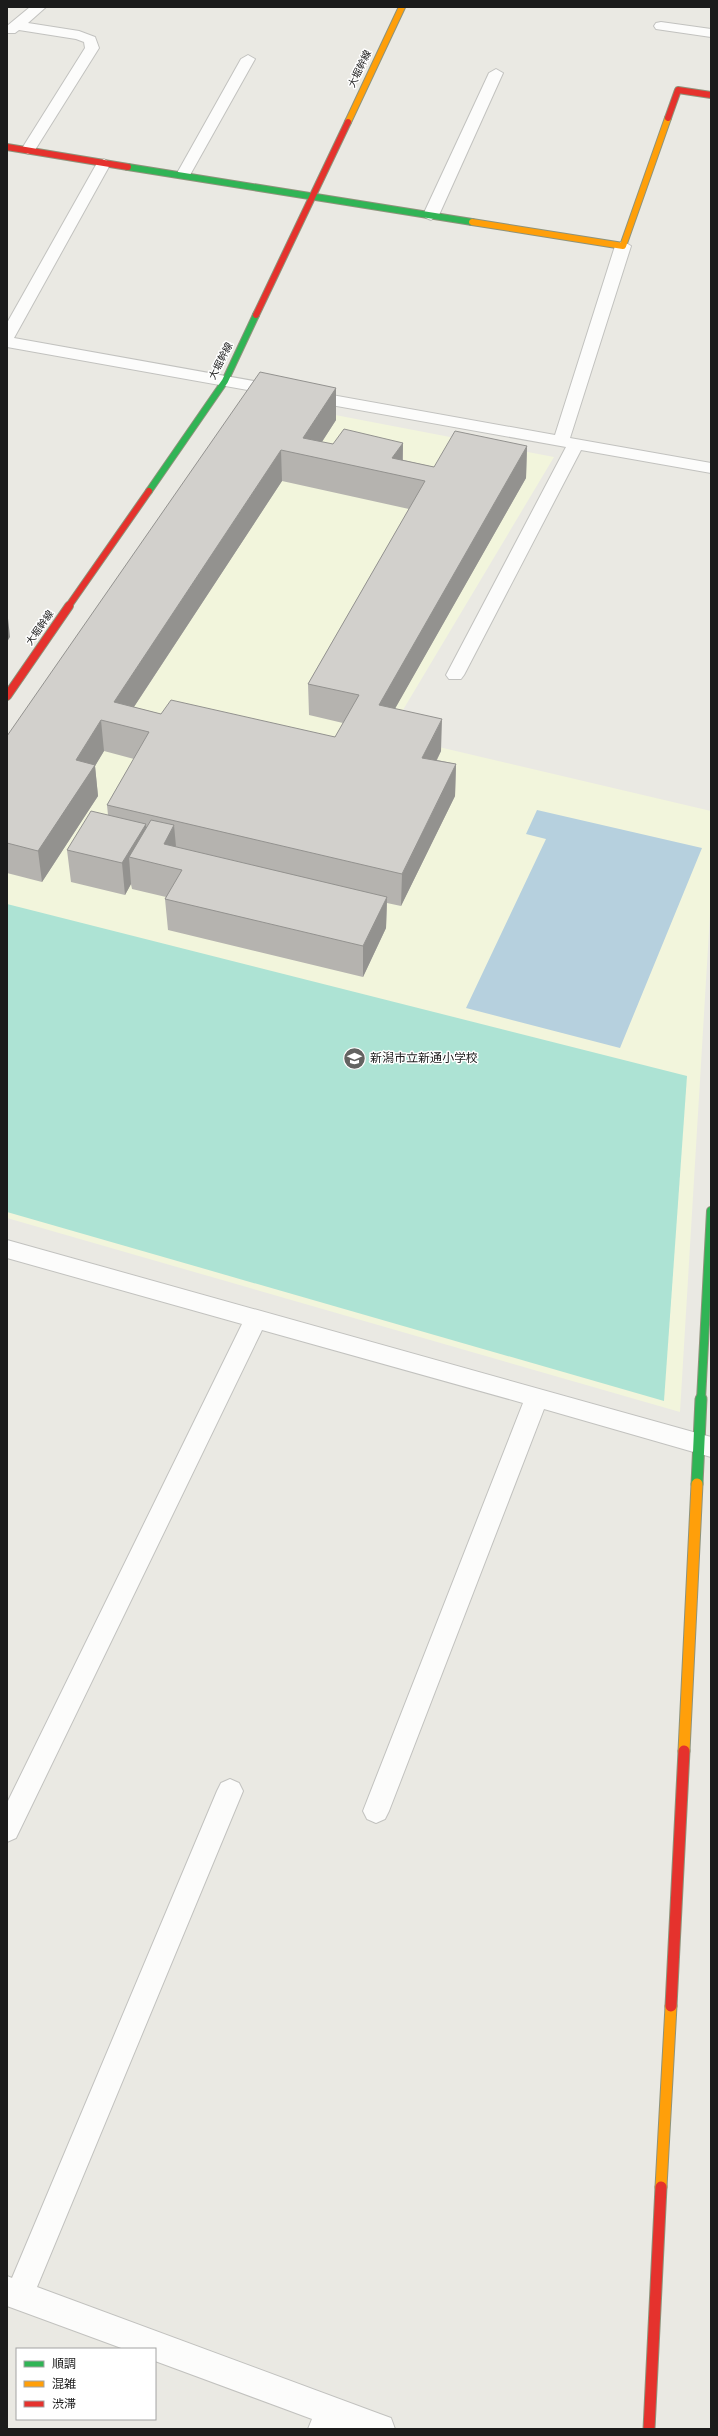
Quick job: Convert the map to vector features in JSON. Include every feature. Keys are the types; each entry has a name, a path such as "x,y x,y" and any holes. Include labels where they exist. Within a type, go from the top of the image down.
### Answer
{"street":[{"path":"12,28 40,7"},
{"name":"大堀幹線","path":"7,696 225,381 311,196 402,7"},
{"path":"661,26 711,33"},
{"path":"12,28 79,35 90,40 92,48 28,150"},
{"path":"183,175 248,59"},
{"path":"431,215 496,73"},
{"path":"456,675 569,443 623,246 678,90 711,95"},
{"path":"7,147 623,246"},
{"path":"7,337 104,163"},
{"path":"7,342 711,468"},
{"path":"649,2429 705,1446 711,1211"},
{"path":"7,1249 705,1446"},
{"path":"7,1830 256,1319"},
{"path":"376,1812 536,1399"},
{"path":"149,2348 13,2293 230,1791"},
{"path":"156,2351 326,2420 380,2429"}],"shaded area":[{"name":"新潟市立新通小学校","path":"257,400 554,457 388,735 711,811 711,898 680,1412 7,1218 7,764"},
{"path":"7,904 687,1076 664,1401 7,1212"}],"water":[{"path":"537,810 702,848 620,1048 466,1008 546,839 526,834"}],"building":[{"path":"260,372 336,388 303,438 333,444 344,429 403,443 392,458 434,467 455,431 527,446 379,705 442,719 422,758 456,764 402,874 107,805 149,732 101,720 76,760 95,765 38,851 7,843 7,736","holes":["281,450 425,481 308,684 359,695 335,737 171,700 161,714 114,702"]},
{"path":"91,811 146,824 122,863 67,850"},
{"path":"151,820 174,825 164,844 387,897 363,946 165,899 182,870 129,857"}],"traffic: fast":[{"path":"128,167 472,222"},
{"path":"149,491 225,381 256,315"},
{"path":"697,1484 711,1211"}],"traffic: slow":[{"path":"348,122 402,7"},
{"path":"472,222 623,246 668,118"},
{"path":"684,1751 697,1484"},
{"path":"661,2187 671,2006"}],"traffic: jam":[{"path":"668,118 678,90 711,95"},
{"path":"256,315 348,122"},
{"path":"7,147 128,167"},
{"path":"7,696 149,491"},
{"path":"671,2006 684,1751"},
{"path":"649,2429 661,2187"}],"place":[{"name":"新潟市立新通小学校","path":"354,1058"}]}
